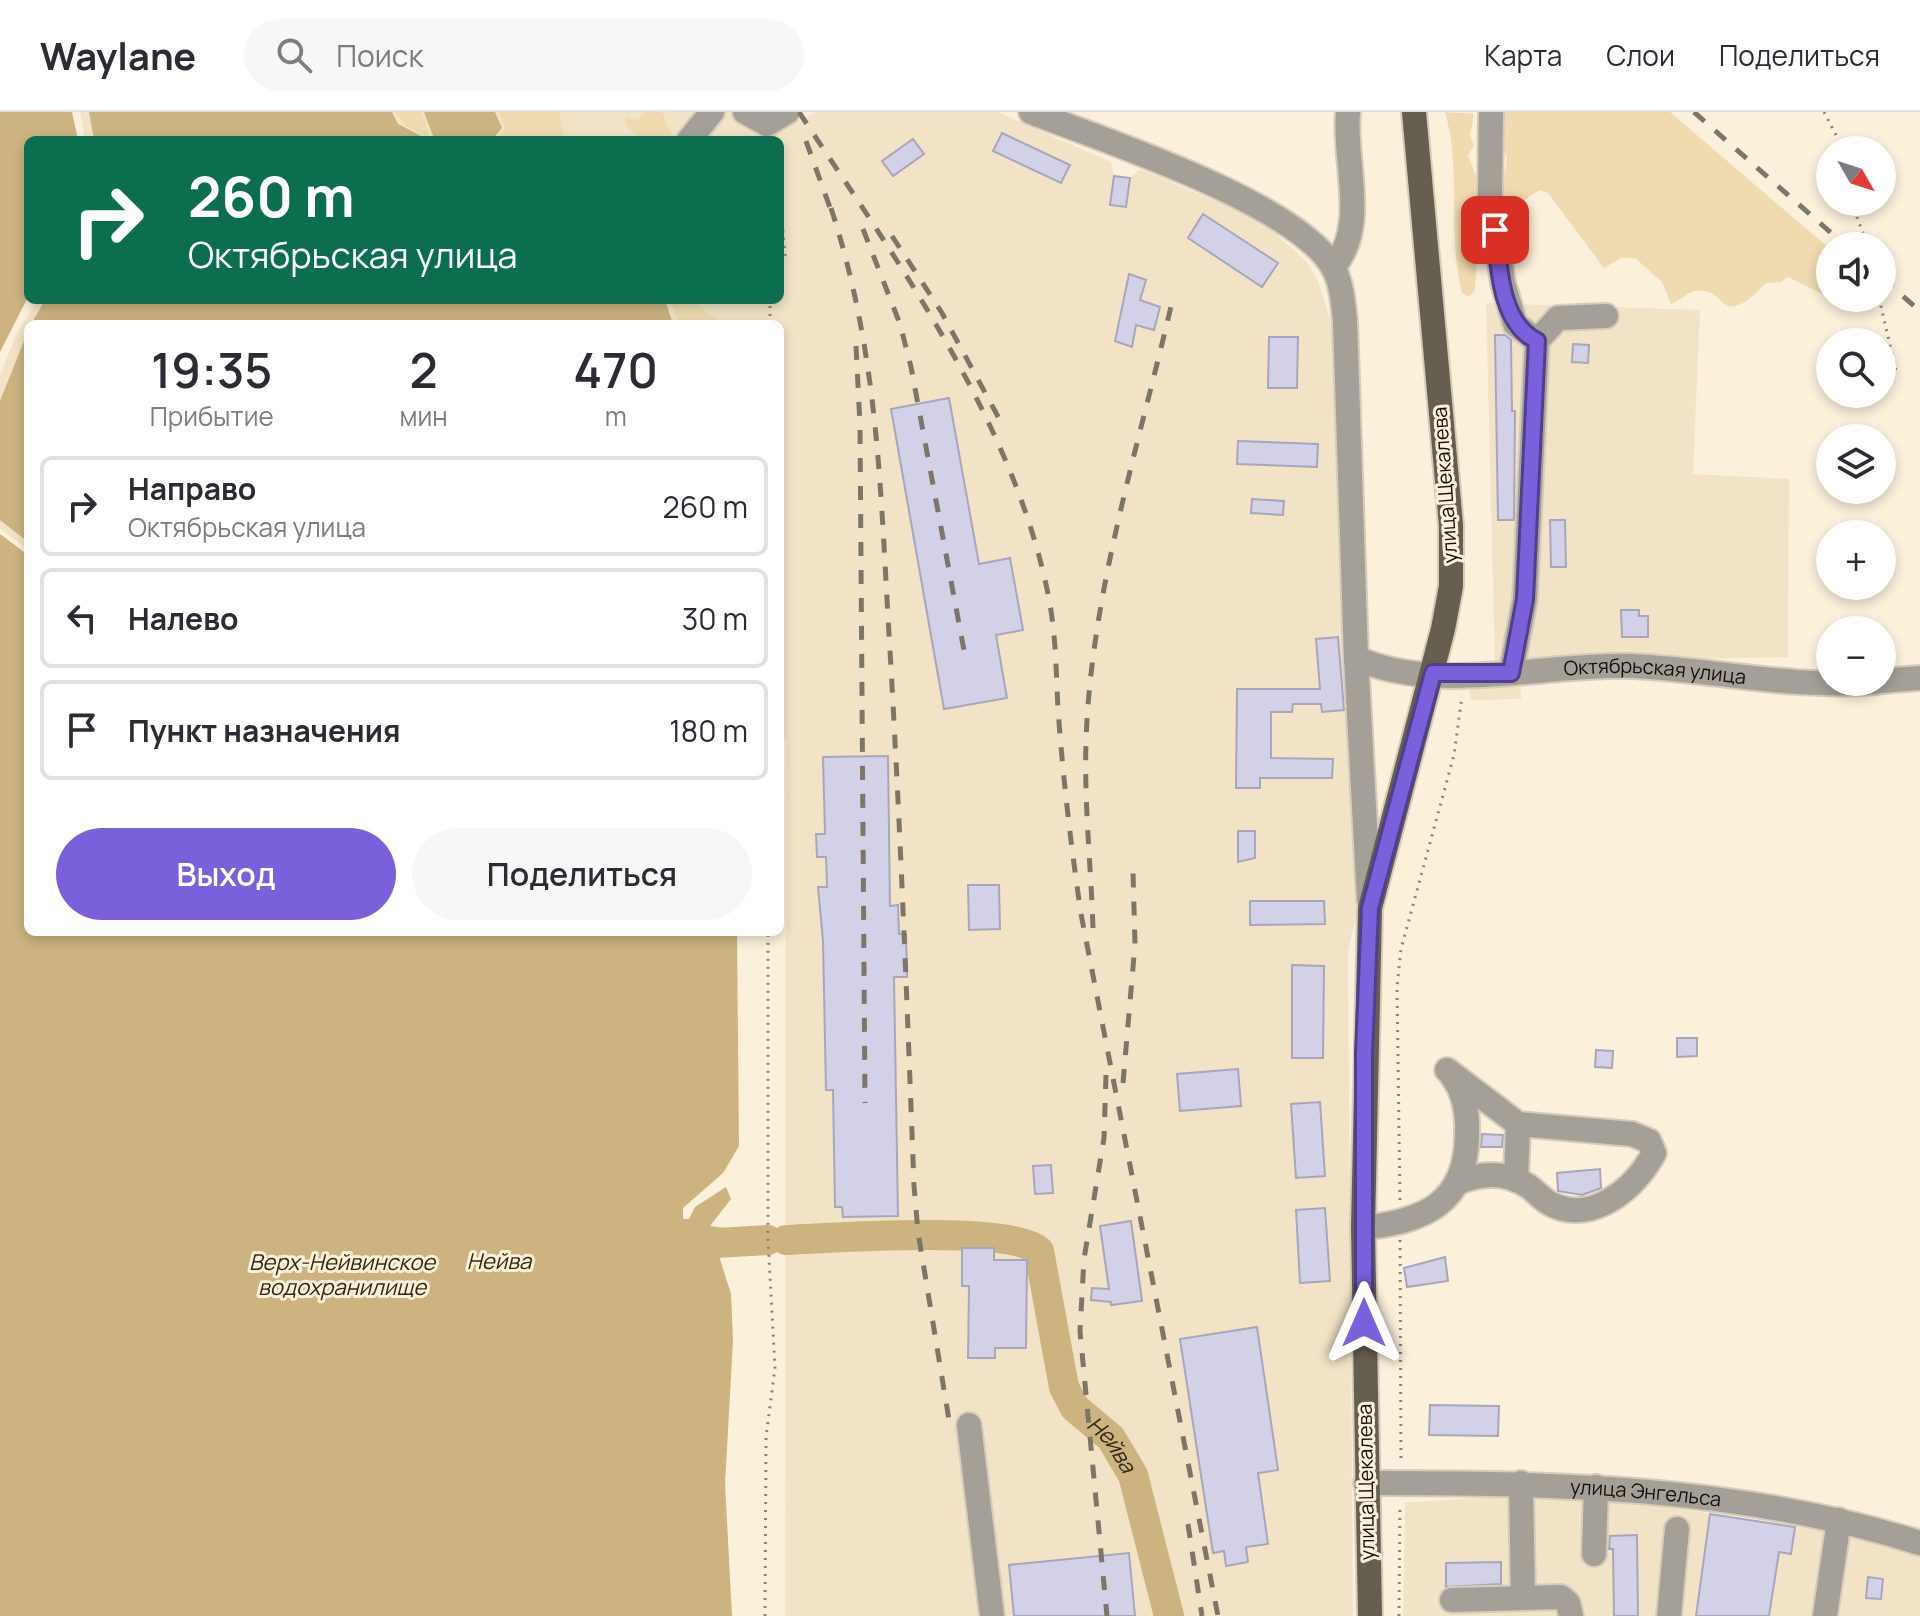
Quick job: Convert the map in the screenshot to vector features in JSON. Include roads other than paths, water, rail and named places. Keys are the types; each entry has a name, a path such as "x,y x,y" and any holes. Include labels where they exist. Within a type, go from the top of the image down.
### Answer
{"main road":[{"name":"улица Щекалева","path":"1370,1616 1363,1228 1370,908 1433,673 1451,586 1451,525 1414,112"}],"street":[{"path":"692,136 712,112"},
{"path":"745,112 767,124 787,112"},
{"path":"1031,112 1255,204 1310,240 1333,267 1343,296 1345,321 1356,658 1370,908"},
{"path":"1333,267 1346,251 1350,229 1348,112"},
{"path":"1491,112 1490,195 1503,283 1515,324 1537,341"},
{"path":"1511,673 1525,599 1537,341 1558,318 1606,316"},
{"name":"Октябрьская улица","path":"1356,658 1382,669 1407,674 1511,673 1552,667 1622,666 1816,683"},
{"path":"1896,680 1920,678"},
{"path":"1363,1228 1400,1222 1438,1205 1457,1183 1467,1162 1468,1124 1463,1099 1443,1065 1518,1124 1632,1134 1649,1141 1654,1153 1618,1196 1598,1207 1556,1207 1516,1180 1485,1173 1457,1183"},
{"path":"1516,1180 1518,1124"},
{"path":"969,1425 992,1616"},
{"name":"улица Энгельса","path":"1366,1483 1521,1483 1596,1487 1729,1501 1839,1520 1920,1543"},
{"path":"1521,1483 1523,1597"},
{"path":"1594,1554 1596,1487"},
{"path":"1825,1616 1839,1520"},
{"path":"1669,1616 1677,1529"},
{"path":"1452,1600 1561,1597 1568,1603 1571,1616"}],"water":[{"path":"0,112 72,112 77,136 24,136 24,304 0,352"},
{"path":"89,112 392,112 398,124 421,136 93,136"},
{"path":"424,112 495,112 502,128 495,136 433,136"},
{"path":"43,304 666,304 672,320 33,320"},
{"path":"24,341 24,539 0,520 0,401"},
{"name":"Верх-Нейвинское водохранилище","path":"0,534 24,552 24,936 737,936 739,1146 723,1173 683,1208 683,1219 689,1219 695,1207 726,1187 731,1199 710,1226 741,1231 740,1254 719,1256 731,1294 733,1340 725,1484 732,1616 0,1616"}],"waterway":[{"name":"Нейва","path":"786,1240 958,1236 1022,1243 1039,1251 1064,1387 1075,1408 1111,1438 1133,1475 1169,1616"},
{"name":"Нейва","path":"699,1244 768,1240"}],"railway":[{"path":"799,112 946,342 1008,466 1031,529 1053,623 1062,761 1081,914 1218,1616"},
{"path":"1694,112 1830,232"},
{"path":"806,141 833,216"},
{"path":"831,208 859,314 874,419 897,771 914,1186 918,1232 950,1426"},
{"path":"863,229 900,324 911,367 966,661"},
{"path":"892,236 942,313 1002,424"},
{"path":"1896,290 1920,311"},
{"path":"1093,928 1086,741 1097,630 1118,520 1172,302"},
{"path":"856,346 860,425 865,1103"},
{"path":"1123,1083 1135,944 1133,872"},
{"path":"1106,1075 1104,1138 1084,1259 1080,1331 1107,1616"},
{"path":"1188,1524 1202,1616"}]}
